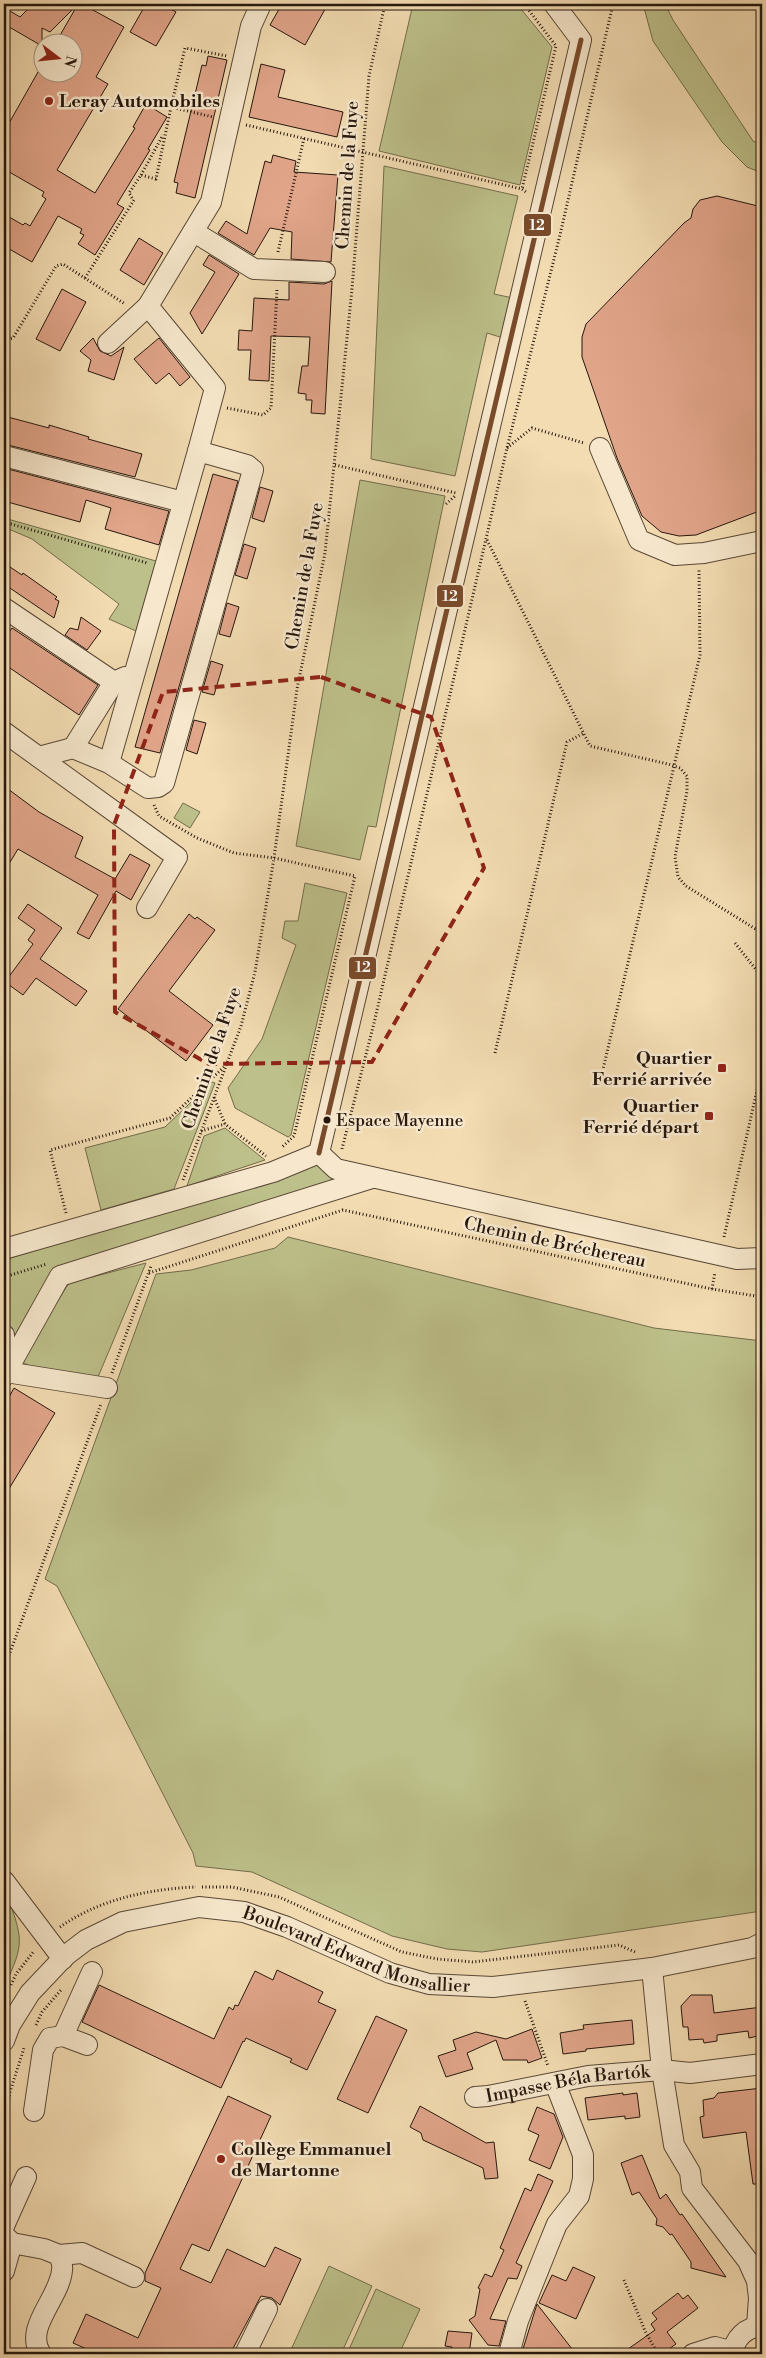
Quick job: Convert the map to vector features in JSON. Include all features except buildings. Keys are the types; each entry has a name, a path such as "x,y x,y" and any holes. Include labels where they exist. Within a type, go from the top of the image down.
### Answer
{"street":[{"path":"108,343 144,310 211,202 250,26 261,4"},
{"path":"337,1179 319,1153 581,40 554,4"},
{"path":"194,232 254,269 325,272"},
{"path":"109,763 215,388 144,310"},
{"path":"600,448 639,540 675,555 698,554 762,541"},
{"path":"39,757 72,748 109,763 148,788 158,787 164,783 253,470 248,465 198,451"},
{"path":"4,456 183,502"},
{"path":"4,608 114,682"},
{"path":"72,748 114,682 134,674"},
{"path":"4,732 178,857 147,908"},
{"path":"4,1250 160,1206 228,1184 271,1165 319,1153"},
{"path":"5,1374 60,1276 283,1206 337,1179 374,1177 728,1257 762,1258"},
{"path":"4,1335 5,1374"},
{"path":"5,1374 107,1388"},
{"path":"4,1881 63,1959"},
{"name":"Boulevard Edward Monsallier","path":"4,2041 10,2025 30,1993 63,1959 86,1940 123,1922 200,1907 244,1912 287,1927 390,1973 429,1984 493,1987 652,1968 743,1950 762,1943"},
{"path":"652,1968 662,2070 674,2145 690,2172 692,2188 748,2261 757,2281 759,2298 760,2326 741,2335 735,2343 733,2353 715,2348 693,2354"},
{"path":"63,2036 92,1972"},
{"path":"34,2111 43,2050 50,2038 63,2036 87,2045"},
{"name":"Impasse Béla Bartók","path":"475,2097 588,2076 662,2070 690,2073 762,2064"},
{"path":"509,2354 518,2321 557,2224 579,2196 583,2179 583,2155 555,2083"},
{"path":"4,2271 7,2235 26,2177"},
{"path":"7,2235 59,2255 82,2253 134,2277"},
{"path":"41,2354 35,2342 37,2330 60,2281 63,2268 59,2255"},
{"path":"245,2354 267,2309"}],"path":[{"name":"Chemin de la Fuye","path":"197,1142 241,1026 255,972 274,858 297,688 325,554 364,152 368,76 385,4"},
{"path":"521,4 528,9 556,46 522,189"},
{"path":"149,1273 343,1210 337,1179 507,448 561,237 613,4"},
{"path":"141,174 156,179 185,48 230,57"},
{"path":"171,107 522,189 542,205"},
{"path":"84,278 133,199 129,193 166,130"},
{"path":"210,405 263,414 271,408 278,246 304,138"},
{"path":"4,340 13,338 56,266 62,264 144,310"},
{"path":"536,429 600,448"},
{"path":"335,465 457,493"},
{"path":"4,522 164,568"},
{"path":"487,540 590,746 674,766 680,768 687,776 687,791 675,857 678,877 686,886 762,933"},
{"path":"601,1078 700,655 698,554"},
{"path":"495,1053 567,742 584,734"},
{"path":"148,788 159,816 197,838 234,853 274,858 355,876 294,1136 271,1165 224,1124 214,1097"},
{"path":"735,943 761,976 762,970"},
{"path":"70,1230 50,1150 170,1118 226,1064"},
{"path":"712,1289 728,1257 762,1068"},
{"path":"201,1131 224,1124"},
{"path":"283,1206 290,1226"},
{"name":"Chemin de Bréchereau","path":"343,1210 712,1289 762,1297"},
{"path":"34,2029 42,2012 66,1984"},
{"path":"516,2000 534,1997"},
{"path":"524,1998 555,2083"},
{"path":"4,2127 10,2092 25,2045"},
{"path":"624,2280 645,2331 658,2354"}],"highlighted area":[{"path":"321,677 431,717 484,868 372,1062 209,1064 115,1012 114,825 163,692"}],"green space":[{"path":"413,4 513,4 521,9 552,47 520,185 379,151"},
{"path":"643,4 665,4 673,20 753,141 762,145 762,173 747,167 722,142 653,41"},
{"path":"384,166 518,196 494,294 513,298 503,338 487,333 455,476 371,459"},
{"path":"360,480 445,496 376,827 368,826 360,860 296,846"},
{"path":"4,518 156,561 136,631 109,619 119,604 32,539 4,527"},
{"path":"183,803 200,812 190,828 174,818"},
{"path":"305,883 347,893 291,1135 288,1137 235,1108 228,1088 262,1039 296,945 282,938 285,921 298,921"},
{"path":"212,1082 215,1083 174,1189 101,1210 85,1148 165,1127"},
{"path":"225,1128 265,1160 187,1186 204,1136"},
{"path":"317,1164 331,1174 332,1184 56,1269 15,1338 10,1338 9,1320 4,1301 4,1260"},
{"path":"288,1237 654,1328 762,1341 762,1911 482,1952 447,1949 392,1936 252,1872 196,1866 193,1853 57,1586 45,1579 156,1274 191,1270 275,1248"},
{"path":"146,1263 98,1377 30,1366 20,1361 69,1283"},
{"path":"4,1891 7,1893 16,1921 19,1949 4,1987"},
{"path":"329,2266 372,2286 341,2354 295,2354 290,2352"},
{"path":"376,2289 420,2309 399,2354 347,2354"}],"transit line":[{"name":"12","path":"319,1153 581,40"}],"place":[{"name":"Leray Automobiles","path":"49,101"},
{"name":"Quartier Ferrié arrivée","path":"722,1068"},
{"name":"Quartier Ferrié départ","path":"709,1116"},
{"name":"Espace Mayenne","path":"327,1120"},
{"name":"Collège Emmanuel de Martonne","path":"221,2159"}]}
